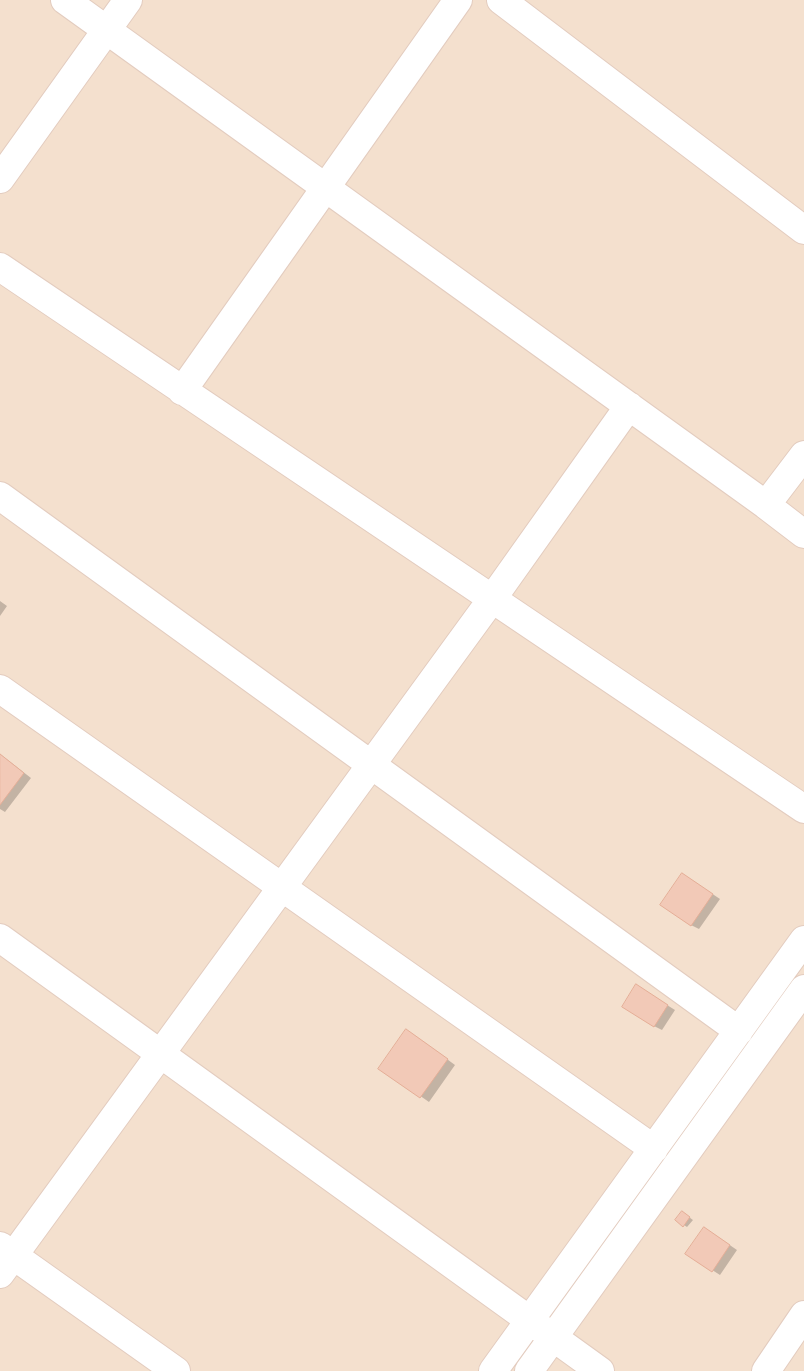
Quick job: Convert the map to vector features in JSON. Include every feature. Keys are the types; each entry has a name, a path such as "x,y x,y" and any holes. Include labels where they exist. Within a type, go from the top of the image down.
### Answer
{"street":[{"path":"65,0 804,534"},
{"path":"0,179 128,0"},
{"path":"182,391 458,0"},
{"path":"501,0 804,230"},
{"path":"0,267 804,809"},
{"path":"176,1371 4,1259 160,1054 492,599 629,406"},
{"path":"766,505 804,455"},
{"path":"0,496 739,1031"},
{"path":"0,690 654,1149"},
{"path":"0,938 600,1371"},
{"path":"493,1371 804,940"},
{"path":"529,1371 804,989"},
{"path":"766,1371 804,1315"}],"shaded area":[{"path":"0,0 804,0 804,1371 0,1371"}],"building":[{"path":"0,754 24,773 0,805"},
{"path":"682,873 713,894 691,926 660,905"},
{"path":"636,984 668,1005 654,1027 622,1007"},
{"path":"406,1029 448,1059 420,1098 378,1069"},
{"path":"682,1211 690,1217 683,1227 675,1220"},
{"path":"704,1227 730,1245 712,1272 685,1254"}]}
